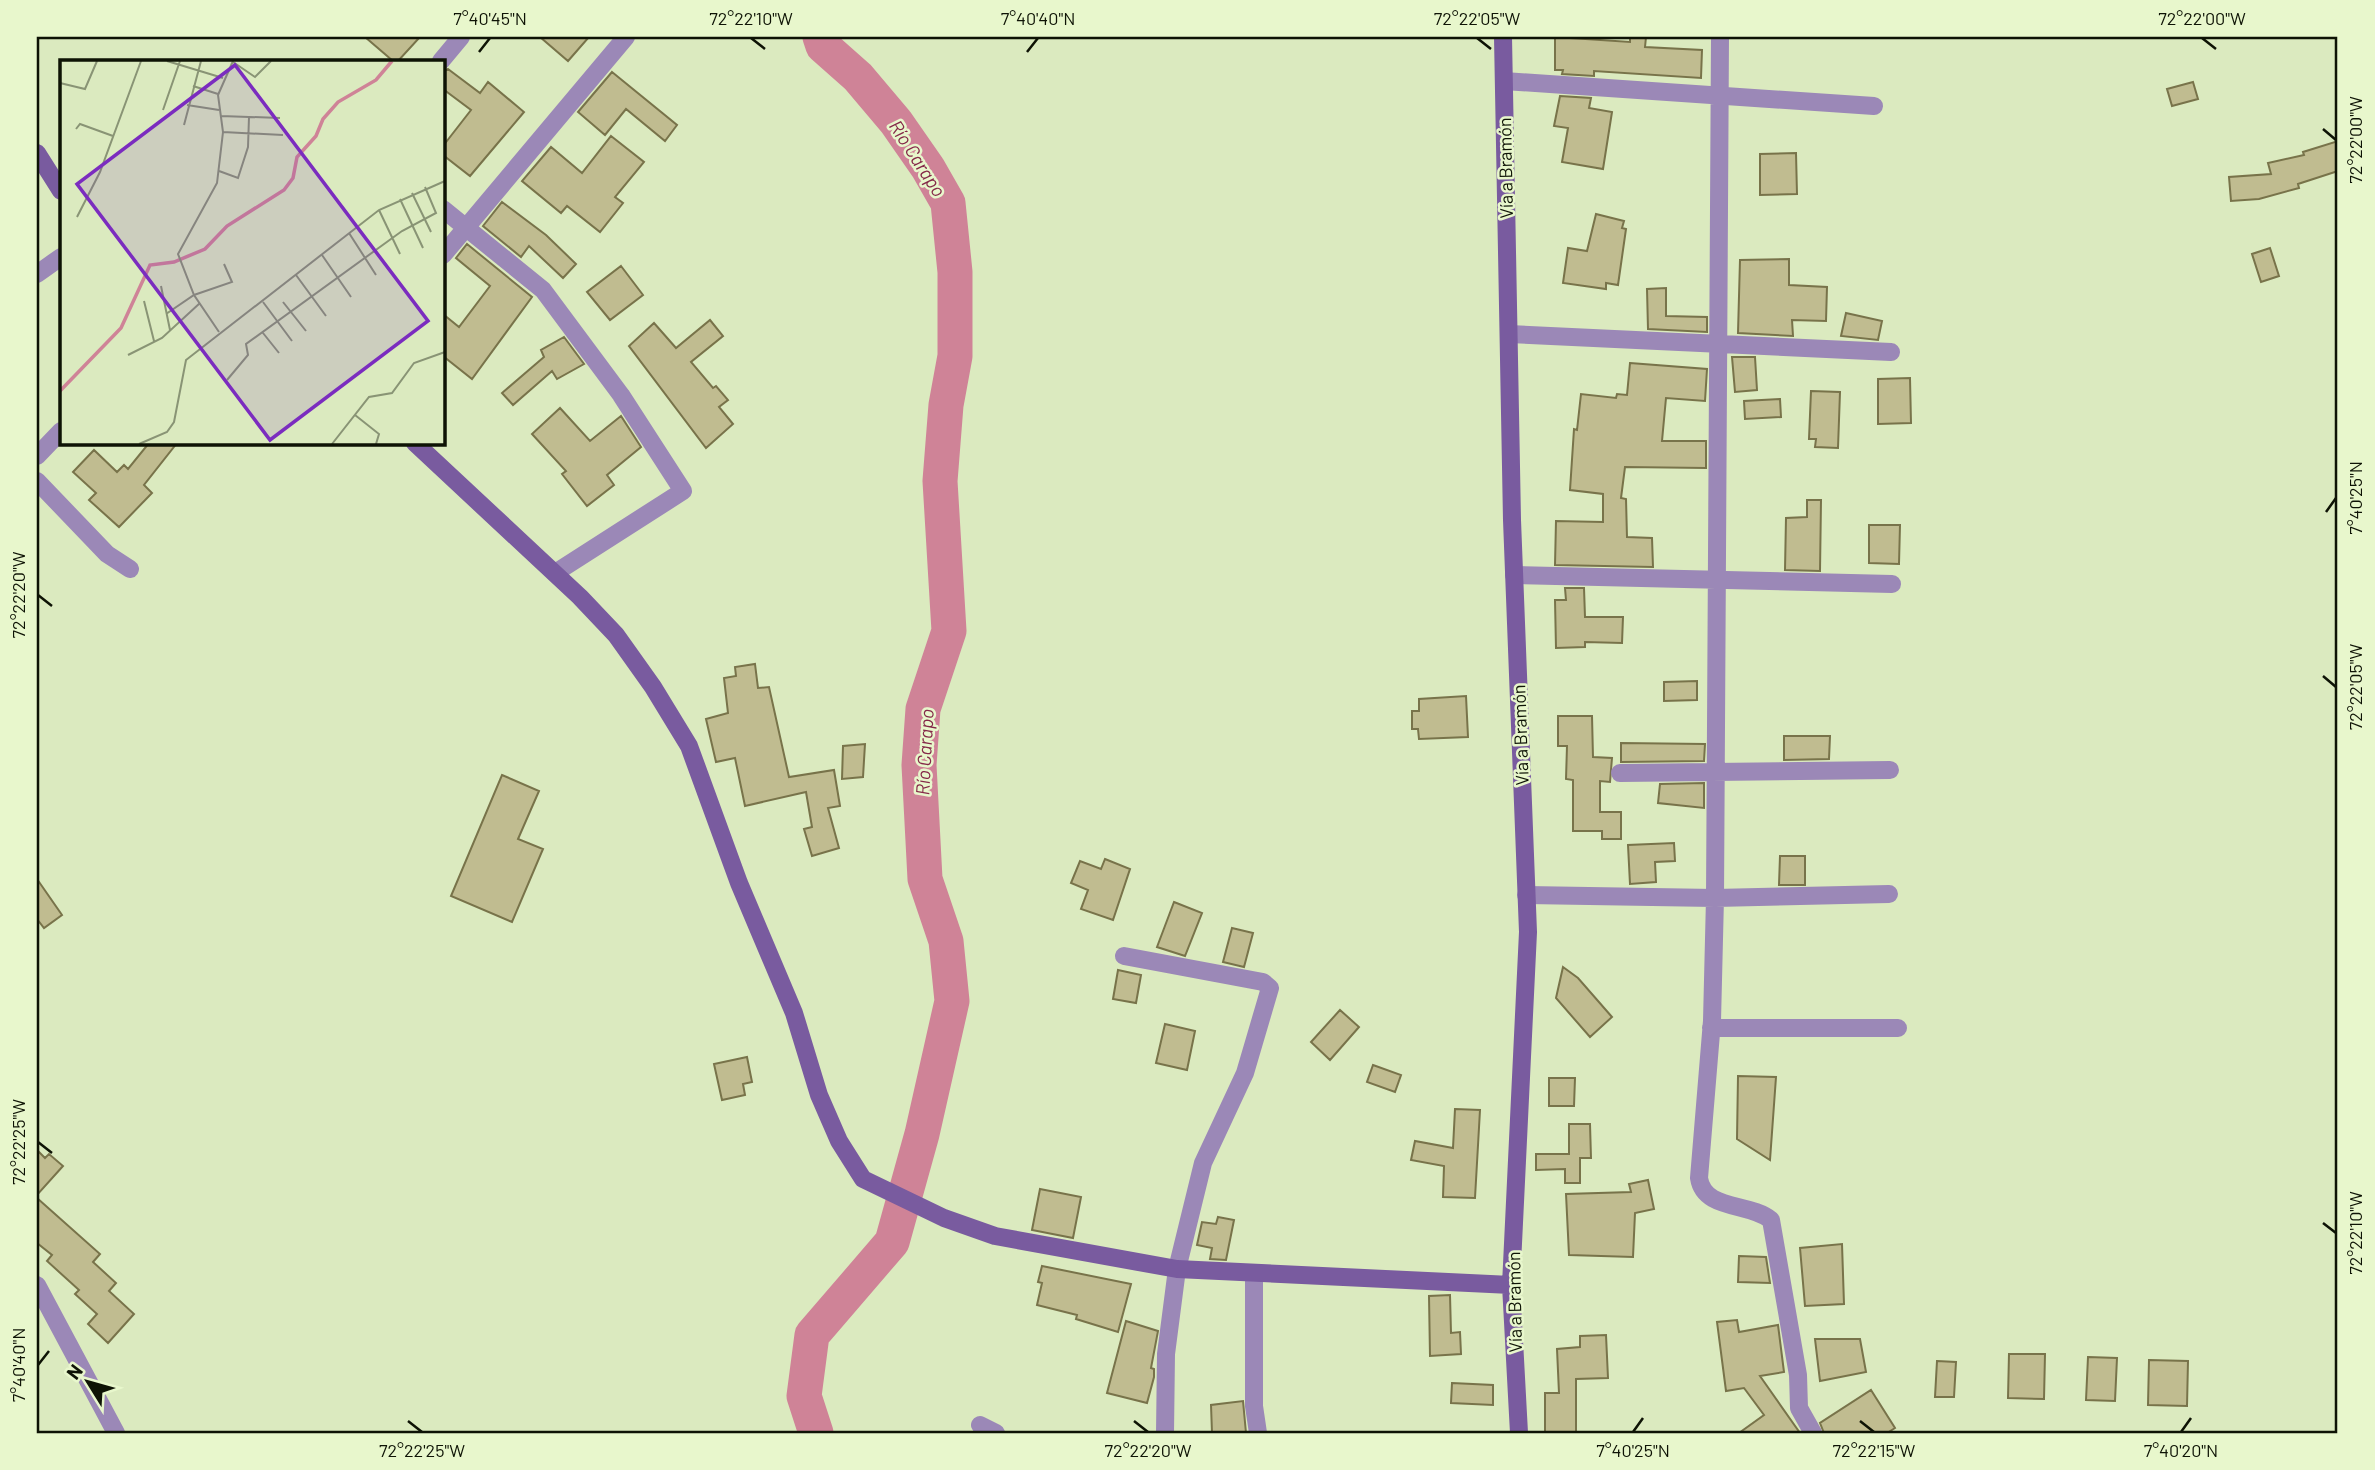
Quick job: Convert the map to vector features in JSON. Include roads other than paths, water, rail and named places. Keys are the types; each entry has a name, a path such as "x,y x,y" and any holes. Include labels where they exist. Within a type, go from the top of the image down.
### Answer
{"street":[{"path":"442,60 461,37"},
{"path":"444,254 626,37"},
{"name":"Vía a Bramón","path":"1503,37 1514,575 1528,932 1511,1285 1519,1433"},
{"path":"1720,37 1715,898 1712,1028 1700,1186 1710,1198 1761,1212 1771,1220 1798,1375 1799,1408 1813,1433"},
{"path":"1504,81 1874,106"},
{"path":"37,153 60,189"},
{"path":"444,210 543,290 621,395 682,491 555,573"},
{"path":"37,274 60,258"},
{"path":"1508,334 1891,352"},
{"path":"37,456 60,432"},
{"path":"416,444 555,573 616,635 653,687 688,746 739,883 794,1013 819,1095 839,1141 863,1178 944,1218 995,1236 1177,1269 1511,1285"},
{"path":"37,481 107,554 130,569"},
{"path":"1514,575 1892,584"},
{"path":"1620,774 1890,770"},
{"path":"1526,895 1715,898 1889,894"},
{"path":"1124,956 1263,982 1270,988 1241,1084 1203,1163 1177,1269 1166,1354 1166,1433"},
{"path":"1712,1028 1898,1028"},
{"path":"1254,1273 1254,1406 1258,1433"},
{"path":"37,1285 116,1433"}],"waterway":[{"name":"Río Carapo","path":"816,1433 804,1396 812,1335 892,1242 922,1134 952,1001 946,941 925,879 919,765 923,709 949,631 940,481 946,405 955,356 955,272 948,203 896,122 858,77 823,46 820,37"}]}
